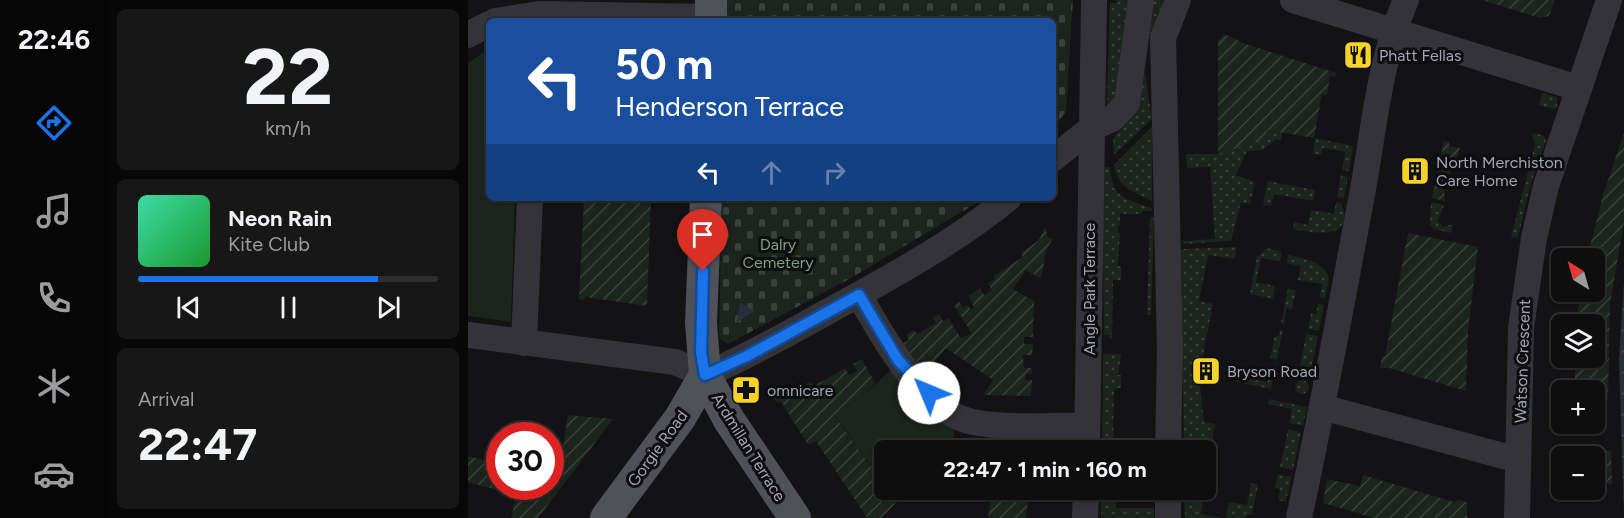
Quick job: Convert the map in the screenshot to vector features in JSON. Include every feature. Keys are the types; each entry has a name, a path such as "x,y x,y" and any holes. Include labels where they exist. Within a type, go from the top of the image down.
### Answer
{"main road":[{"path":"705,201 701,323 705,375"},
{"name":"Gorgie Road","path":"606,518 680,418 705,375"},
{"name":"Ardmillan Terrace","path":"705,375 729,420 795,518"}],"street":[{"name":"Angle Park Terrace","path":"1087,438 1090,129 1094,0"},
{"path":"1056,157 1090,129 1108,122 1127,103 1141,0"},
{"path":"1168,440 1169,246 1163,38 1178,0"},
{"path":"1293,0 1578,88"},
{"path":"1299,518 1392,31 1406,0"},
{"name":"Watson Crescent","path":"1517,518 1524,296 1546,186 1609,0"},
{"path":"538,17 711,13"},
{"path":"468,35 486,26"},
{"path":"524,343 530,201"},
{"path":"468,335 675,362 705,375 747,356 859,295 961,233 1005,201"},
{"path":"859,295 904,367 926,390 959,417 989,424 1087,438"},
{"path":"1322,407 1518,460"},
{"path":"1085,518 1086,500"},
{"path":"1167,518 1168,500"}],"green space":[{"path":"727,0 1073,0 1066,111 1056,126 1056,18 727,18"},
{"path":"1116,0 1133,0 1118,98 1107,106 1110,3 1116,3"},
{"path":"1150,0 1169,0 1153,33 1147,34"},
{"path":"1481,0 1555,0 1549,16 1540,18"},
{"path":"1224,34 1246,44 1336,73 1335,77 1330,76 1327,95 1322,94 1314,138 1267,130 1265,139 1218,154 1218,41"},
{"path":"486,50 486,201 515,201 511,322 468,316 468,63"},
{"path":"1145,74 1152,119 1114,155 1113,139 1136,111"},
{"path":"1542,93 1557,97 1557,107 1554,109 1539,105"},
{"path":"1152,127 1152,201 1122,184 1114,165"},
{"path":"1267,130 1283,132 1281,140 1275,140 1263,150 1247,151 1236,175 1255,182 1250,204 1241,202 1231,241 1183,244 1183,241 1215,239 1210,167 1187,168 1186,154 1218,154"},
{"path":"1532,133 1543,135 1546,140 1530,186 1518,238 1511,237 1535,145"},
{"path":"1624,133 1624,222 1610,304 1608,399 1605,399 1605,380 1575,380 1575,368 1605,368 1605,314 1578,314 1579,302 1605,302 1605,248 1590,248 1603,195"},
{"path":"1315,138 1353,146 1349,171 1342,170 1345,152 1323,148 1321,155 1313,154"},
{"path":"1444,141 1449,142 1449,146 1460,148 1454,167 1443,180 1445,201 1432,198"},
{"path":"1102,167 1110,167 1114,185 1122,196 1152,208 1152,211 1142,211 1142,214 1120,214 1118,266 1121,267 1121,280 1113,280 1112,339 1109,339 1109,335 1104,335"},
{"path":"1341,175 1348,177 1344,198 1337,197"},
{"path":"1267,181 1315,190 1313,201 1274,194 1271,206 1263,205"},
{"path":"584,201 651,201 647,306 585,297 584,300 579,299"},
{"name":"Dalry Cemetery","path":"722,201 980,201 851,278 728,344 719,338"},
{"path":"1336,202 1341,203 1344,215 1343,224 1338,229 1321,233 1293,229 1294,222 1308,225 1311,210 1334,214"},
{"path":"1431,202 1444,205 1438,221 1443,227 1453,224 1451,233 1434,229 1430,225"},
{"path":"1150,217 1154,217 1151,315 1147,315"},
{"path":"1045,227 1048,238 1053,238 1046,251 1041,279 1026,270 1013,289 1034,301 1033,337 1024,337 1024,344 1033,344 1032,355 1023,355 1024,368 1032,368 1032,374 1026,374 1026,380 1032,380 1031,396 985,395 993,380 946,348 925,373 902,344 909,340 906,335 914,330 917,334 936,323 933,318 939,314 943,321 948,318 961,338 972,334 954,305 959,301 963,308 968,305 971,310 974,307 968,296 980,288 984,295 992,290 988,283 995,279 994,276 1023,257 1021,253 1039,240"},
{"path":"1408,233 1478,247 1468,331 1466,391 1389,368 1380,368 1382,356 1385,356"},
{"path":"1236,247 1235,259 1208,255 1199,301 1213,304 1199,376 1204,422 1215,424 1212,440 1184,440 1181,249"},
{"path":"1267,248 1282,252 1280,261 1261,258 1256,282 1275,286 1273,299 1250,294 1257,257"},
{"path":"1288,255 1307,259 1322,267 1329,278 1325,298 1319,297 1322,284 1298,280 1301,266 1286,263"},
{"path":"1288,288 1296,290 1292,309 1287,308 1284,324 1281,323"},
{"path":"1318,304 1324,305 1319,331 1308,329 1311,313 1316,314"},
{"path":"1280,329 1283,330 1277,360 1270,358 1275,335 1279,336"},
{"path":"1306,334 1318,336 1310,375 1299,373"},
{"path":"1103,354 1121,354 1118,375 1121,375 1121,388 1114,389 1113,440 1102,440"},
{"path":"862,359 875,383 861,397 834,415 874,471 874,500 892,500 895,504 881,518 867,518 816,441 808,445 782,403 776,402 774,398 811,382 814,386 845,368 849,375 857,371 853,364"},
{"path":"891,370 930,410 954,430 954,440 874,440 874,470 834,414 861,397"},
{"path":"1269,373 1274,374 1271,389 1237,382 1233,378 1234,376 1267,382"},
{"path":"1299,380 1305,380 1309,387 1305,394 1299,394 1295,390 1295,384"},
{"path":"1269,399 1307,407 1303,426 1289,423 1292,409 1268,404"},
{"path":"568,415 613,419 564,484 564,440"},
{"path":"1288,429 1301,432 1293,470 1280,467"},
{"path":"1605,451 1611,451 1612,484 1605,484"},
{"path":"468,456 486,461 486,487 468,482"},
{"path":"1278,474 1291,477 1286,502 1278,500 1280,489 1275,488"},
{"path":"1363,475 1454,502 1458,500 1467,502 1467,518 1374,518 1323,503 1327,479 1360,486"},
{"path":"1251,483 1258,485 1252,515 1247,515 1246,518 1226,518 1229,502 1247,505"},
{"path":"516,500 552,500 538,518 511,518"},
{"path":"990,500 1028,500 1026,518 988,518"},
{"path":"1101,500 1116,500 1116,508 1154,508 1154,518 1101,518"},
{"path":"1184,500 1203,500 1201,514 1222,518 1185,518"}],"water":[{"path":"1624,282 1624,516 1619,359"},
{"path":"740,302 755,311 737,322"}],"place":[{"name":"Phatt Fellas","path":"1358,55"},
{"name":"North Merchiston Care Home","path":"1415,171"},
{"name":"Bryson Road","path":"1206,371"},
{"name":"omnicare","path":"746,390"}],"route":[{"path":"703,271 701,352 705,375 747,356 859,295 898,360 918,384 929,393"}]}
